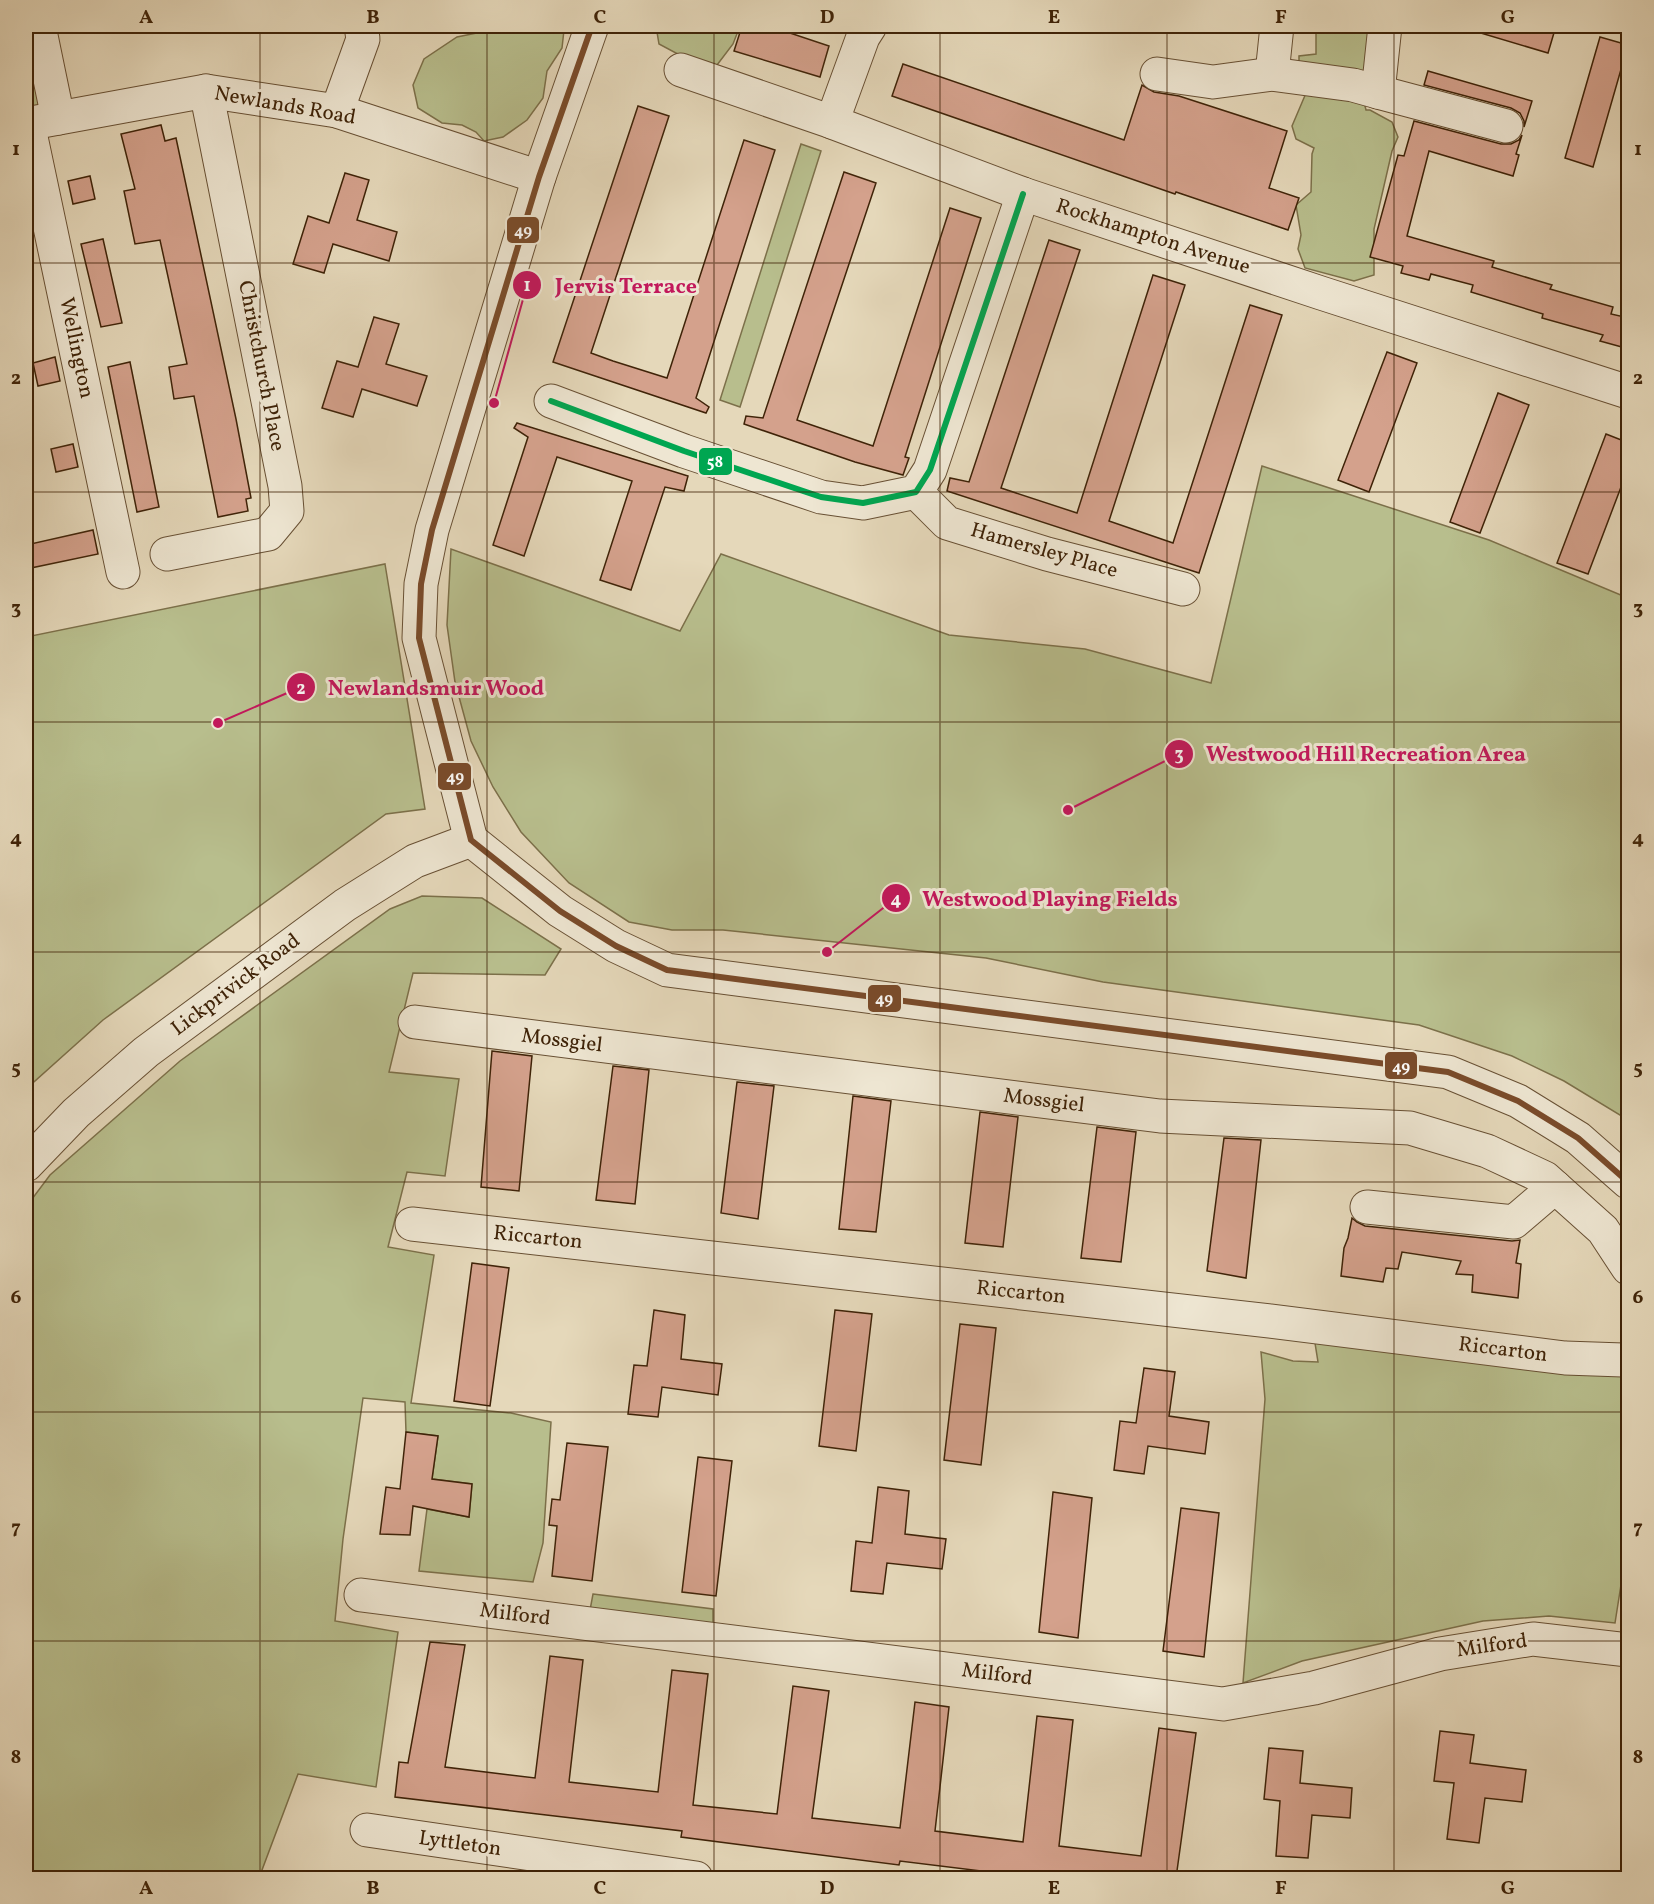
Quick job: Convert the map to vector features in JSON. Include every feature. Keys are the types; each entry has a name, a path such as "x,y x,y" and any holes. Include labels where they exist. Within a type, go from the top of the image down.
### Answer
{"street":[{"name":"Wellington","path":"39,26 37,122 123,572"},
{"path":"337,111 363,39 361,26"},
{"path":"592,26 539,177 432,531 421,584 419,638 471,840 560,911 616,946 667,969 1448,1072 1518,1101 1578,1138 1629,1182"},
{"path":"832,122 863,37 870,26"},
{"path":"1272,74 1277,26"},
{"path":"1378,92 1384,26"},
{"name":"Rockhampton Avenue","path":"681,70 832,122 1023,194 1629,392"},
{"path":"1157,74 1212,82 1272,74 1353,85 1506,126"},
{"name":"Newlands Road","path":"37,122 206,91 337,111 539,177"},
{"name":"Christchurch Place","path":"167,554 268,534 287,512 285,486 206,91"},
{"path":"551,401 684,451 821,497 863,503 916,492 930,470 1023,194"},
{"name":"Hamersley Place","path":"916,492 947,523 1047,554 1183,589"},
{"name":"Lickprivick Road","path":"26,1165 76,1113 146,1052 345,904 415,861 471,840"},
{"name":"Mossgiel","path":"415,1022 1160,1116 1410,1128 1487,1151 1545,1178 1603,1230 1629,1268"},
{"path":"1367,1207 1514,1222 1555,1187"},
{"name":"Riccarton","path":"412,1224 1164,1308 1565,1358 1623,1360 1629,1358"},
{"name":"Milford","path":"361,1595 1223,1704 1314,1688 1440,1654 1533,1640 1629,1650"},
{"name":"Lyttleton","path":"367,1830 696,1878"}],"green space":[{"path":"26,26 58,118 26,123"},
{"path":"511,26 561,26 564,30 562,48 547,71 543,98 527,120 503,137 484,141 476,132 462,125 442,123 418,108 413,85 424,59 457,37"},
{"path":"656,26 740,26 733,44 717,65 702,67 659,44"},
{"path":"1316,26 1381,26 1375,71 1355,82 1299,63 1299,56 1316,54"},
{"path":"1309,86 1363,98 1366,110 1392,122 1398,137 1392,151 1374,229 1374,275 1354,281 1305,268 1298,249 1301,235 1296,205 1311,192 1314,148 1296,139 1292,126"},
{"path":"801,144 821,151 740,407 720,400"},
{"path":"1262,466 1489,540 1628,598 1628,1120 1564,1081 1512,1056 1419,1025 1103,982 986,958 723,930 672,930 629,922 569,883 521,832 493,787 471,741 455,682 447,625 451,549 680,631 721,554 949,635 1085,649 1211,683"},
{"path":"385,564 425,809 386,814 103,1020 26,1089 26,637"},
{"path":"422,896 482,898 561,949 545,975 413,973 389,1072 459,1079 445,1176 407,1172 388,1247 434,1255 411,1403 511,1413 551,1422 543,1543 533,1582 419,1571 427,1509 469,1517 472,1484 432,1479 438,1436 406,1432 405,1402 363,1398 343,1539 335,1621 398,1632 376,1787 298,1774 259,1878 26,1878 26,1207 50,1175 180,1061 390,909"},
{"path":"1315,1343 1628,1374 1628,1540 1615,1623 1549,1616 1483,1621 1302,1661 1243,1683 1265,1399 1261,1352 1293,1361 1318,1362"},
{"path":"593,1594 713,1609 713,1624 590,1610"}],"building":[{"path":"742,26 769,26 829,46 820,77 734,51"},
{"path":"1475,26 1556,26 1548,53 1474,31"},
{"path":"1600,37 1628,45 1593,167 1565,158"},
{"path":"903,64 1124,140 1142,85 1154,92 1179,96 1287,131 1269,188 1299,198 1288,230 1176,192 1175,194 892,96"},
{"path":"1428,71 1532,101 1524,127 1520,113 1511,108 1424,85"},
{"path":"638,106 669,116 591,353 613,361 667,378 744,140 775,150 696,398 709,407 706,413 553,362"},
{"path":"1414,121 1501,144 1511,144 1519,140 1522,135 1513,176 1429,151 1407,236 1494,261 1492,267 1552,285 1550,289 1613,307 1611,314 1629,318 1629,349 1600,341 1603,335 1542,318 1543,314 1471,292 1473,285 1431,274 1429,280 1401,273 1403,266 1370,257 1398,155 1404,156"},
{"path":"161,125 165,141 176,138 251,498 246,499 248,511 218,517 194,396 174,399 169,367 187,364 160,240 135,244 124,191 135,189 121,134"},
{"path":"844,172 876,183 797,420 873,446 950,208 981,218 905,457 909,458 903,475 855,462 744,424 746,416 763,418"},
{"path":"345,173 369,180 357,220 397,232 389,261 333,244 324,273 293,264 308,216 329,223"},
{"path":"90,176 95,199 73,204 68,181"},
{"path":"103,239 122,323 101,327 81,244"},
{"path":"1049,240 1080,250 1001,488 1077,513 1153,275 1185,285 1109,521 1173,543 1250,305 1282,315 1199,573 947,491 950,478 969,482"},
{"path":"374,317 399,324 386,364 427,376 417,406 362,389 353,417 322,408 337,361 358,367"},
{"path":"1387,352 1417,363 1369,492 1338,480"},
{"path":"55,357 60,381 38,386 33,363"},
{"path":"130,362 159,507 137,512 108,367"},
{"path":"1498,393 1529,405 1480,533 1450,522"},
{"path":"517,423 688,476 684,491 665,487 631,590 600,580 632,481 557,457 524,556 493,545 528,437 514,428"},
{"path":"1606,434 1629,443 1629,466 1588,574 1557,563"},
{"path":"73,444 78,467 56,472 51,449"},
{"path":"93,530 98,554 26,569 26,545"},
{"path":"492,1051 532,1056 519,1191 481,1187"},
{"path":"613,1066 649,1070 635,1204 596,1200"},
{"path":"737,1082 774,1086 758,1219 721,1213"},
{"path":"853,1096 891,1101 876,1232 839,1229"},
{"path":"980,1112 1018,1117 1003,1247 965,1243"},
{"path":"1097,1127 1136,1132 1121,1262 1081,1258"},
{"path":"1224,1138 1261,1140 1246,1278 1207,1271"},
{"path":"1352,1218 1365,1226 1520,1240 1516,1263 1521,1264 1518,1298 1472,1292 1473,1275 1456,1274 1461,1261 1402,1252 1398,1269 1386,1268 1383,1282 1341,1276 1344,1248"},
{"path":"472,1263 509,1268 490,1406 454,1401"},
{"path":"654,1310 685,1315 681,1359 722,1364 718,1395 662,1387 658,1417 628,1414 634,1365 647,1366"},
{"path":"835,1310 872,1314 856,1451 819,1446"},
{"path":"960,1324 996,1328 981,1465 944,1460"},
{"path":"1144,1368 1175,1372 1169,1416 1209,1422 1205,1454 1148,1446 1144,1474 1114,1470 1120,1421 1136,1423"},
{"path":"406,1432 438,1436 432,1479 472,1484 469,1517 413,1506 410,1535 380,1534 386,1487 400,1489"},
{"path":"567,1443 608,1447 592,1581 552,1576 557,1526 549,1525 552,1499 560,1500"},
{"path":"698,1457 732,1461 716,1596 682,1592"},
{"path":"878,1487 909,1491 905,1534 946,1539 942,1569 887,1563 883,1594 851,1591 856,1541 872,1543"},
{"path":"1053,1492 1092,1498 1078,1638 1039,1632"},
{"path":"1181,1508 1219,1513 1204,1657 1163,1651"},
{"path":"430,1642 465,1645 445,1767 535,1778 550,1656 583,1660 569,1782 658,1792 672,1670 708,1674 693,1805 777,1814 793,1686 829,1691 812,1818 900,1828 915,1702 949,1707 935,1831 1023,1842 1037,1716 1073,1720 1059,1846 1141,1856 1159,1728 1196,1733 1176,1878 1039,1878 900,1861 899,1865 681,1837 682,1831 395,1797 399,1762 408,1763"},
{"path":"1440,1731 1474,1735 1470,1763 1526,1770 1522,1802 1485,1798 1479,1843 1447,1839 1454,1783 1434,1781"},
{"path":"1269,1748 1303,1751 1300,1783 1352,1788 1350,1818 1312,1815 1308,1858 1276,1856 1280,1801 1264,1799"}],"transit line":[{"name":"49","path":"592,26 539,177 432,530 421,584 419,638 471,840 560,911 616,946 667,970 1448,1072 1518,1101 1578,1138 1628,1182"},
{"name":"58","path":"551,401 684,451 821,497 863,503 916,492 930,470 1023,194"}],"place":[{"name":"Jervis Terrace","path":"494,403"},
{"name":"Newlandsmuir Wood","path":"218,723"},
{"name":"Westwood Hill Recreation Area","path":"1068,810"},
{"name":"Westwood Playing Fields","path":"827,952"}]}
